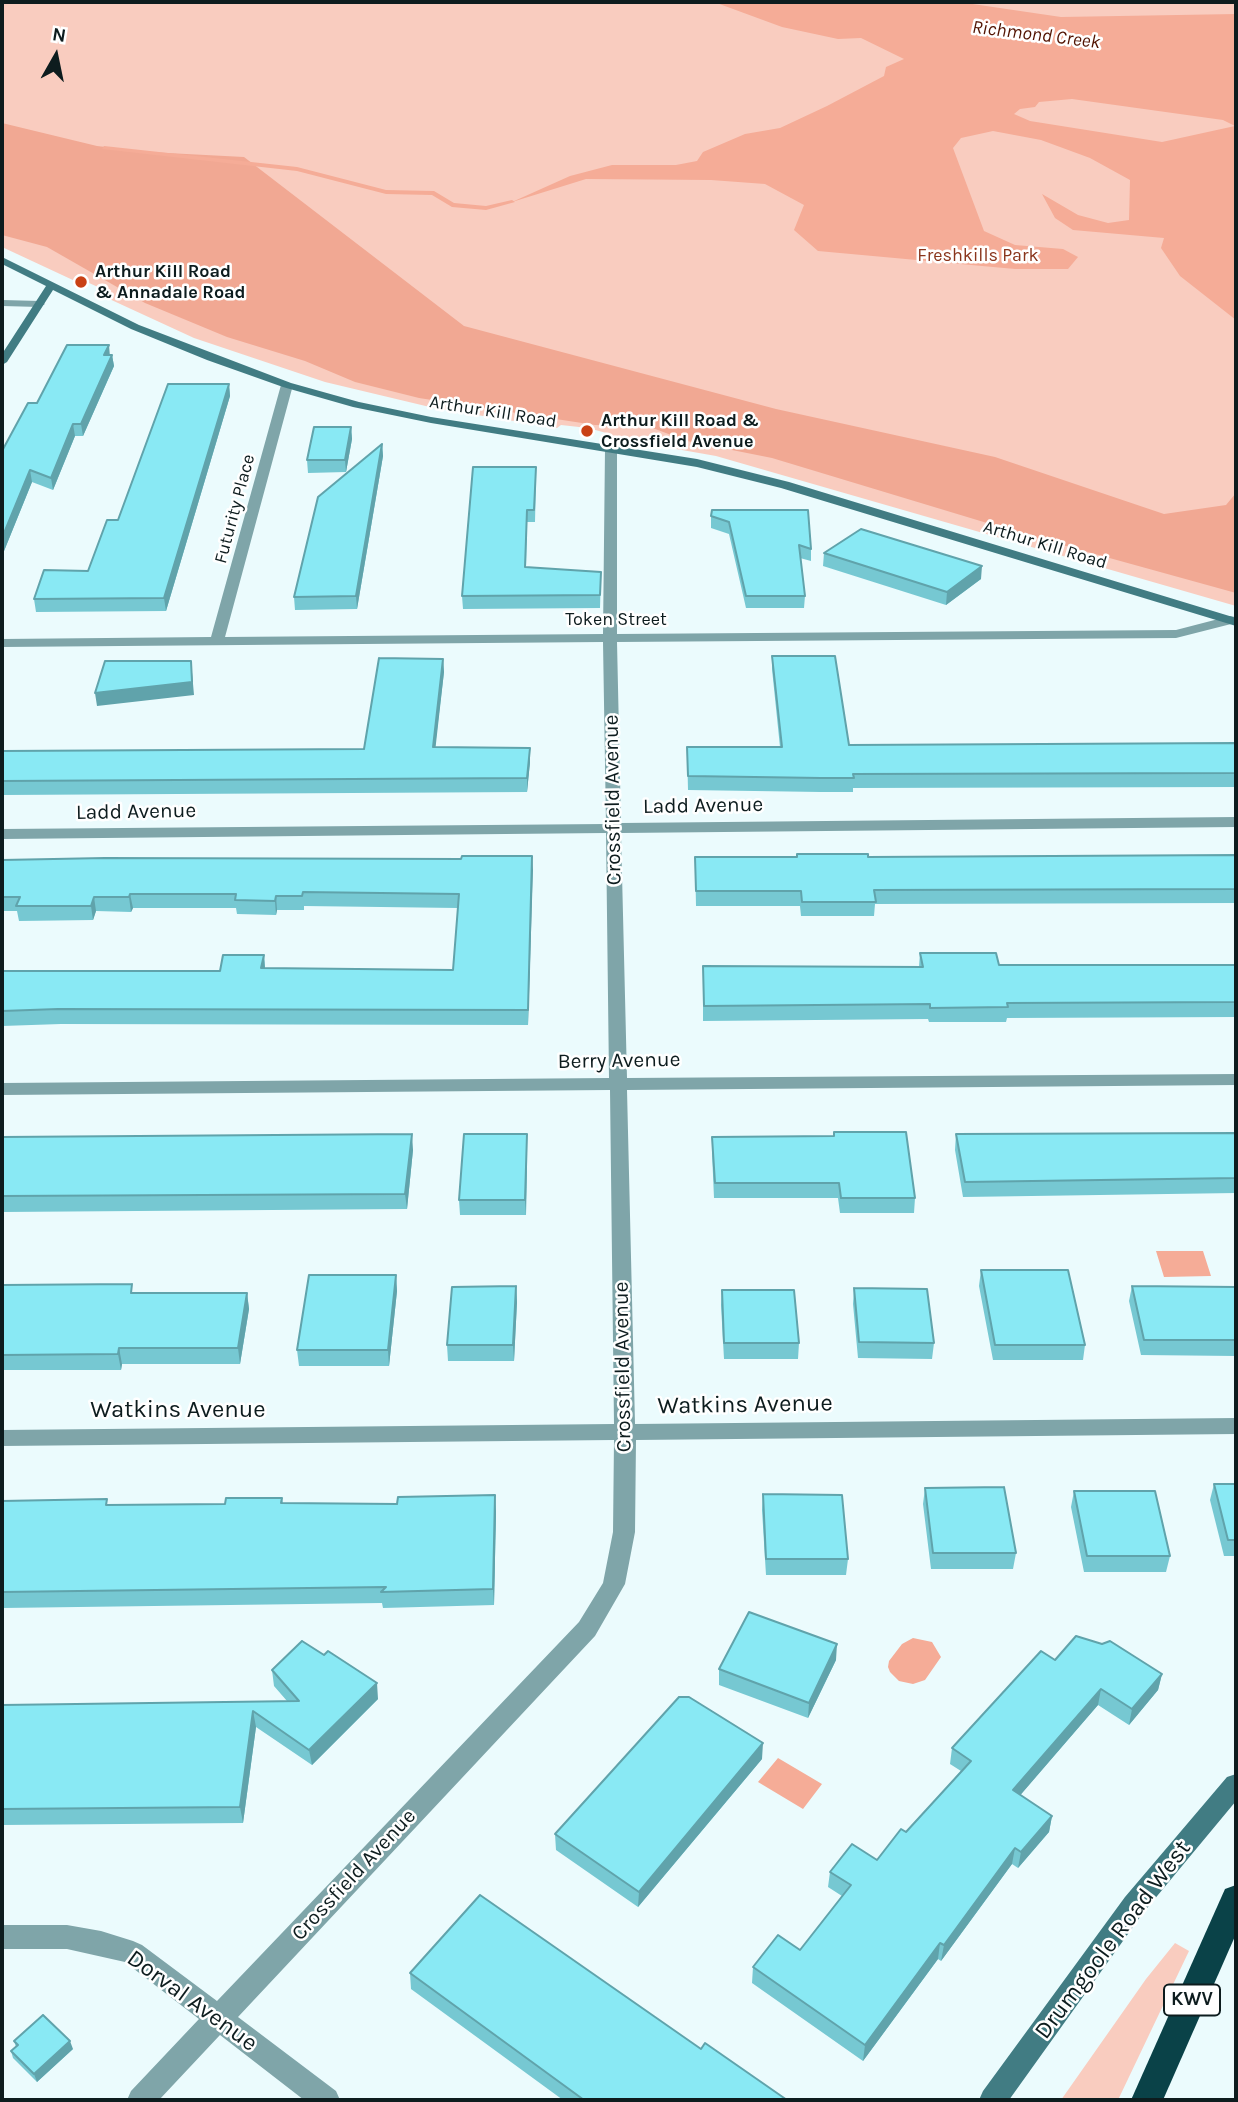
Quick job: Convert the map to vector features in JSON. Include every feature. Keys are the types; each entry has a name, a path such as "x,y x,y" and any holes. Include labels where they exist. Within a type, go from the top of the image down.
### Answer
{"highway":[{"name":"KWV","path":"1147,2100 1236,1899"}],"street":[{"name":"Arthur Kill Road","path":"2,260 135,327 287,385 357,405 431,420 697,463 785,485 1233,621"},
{"path":"2,362 52,284"},
{"path":"2,303 40,304"},
{"name":"Futurity Place","path":"217,642 287,385"},
{"name":"Crossfield Avenue","path":"141,2100 587,1629 614,1584 624,1532 625,1433 610,640 611,449"},
{"name":"Token Street","path":"2,643 1176,634 1233,621"},
{"name":"Ladd Avenue","path":"2,834 1236,822"},
{"name":"Berry Avenue","path":"2,1089 1236,1079"},
{"name":"Watkins Avenue","path":"2,1438 1236,1426"},
{"name":"Drumgoole Road West","path":"993,2100 1134,1905 1236,1784"},
{"name":"Dorval Avenue","path":"2,1937 67,1937 101,1943 133,1953 326,2100"}],"green space":[{"name":"Freshkills Park","path":"2,2 1236,2 1236,606 716,456 608,437 610,434 588,428 561,425 557,428 434,408 325,382 194,338 105,297 113,294 87,282 75,281 2,247"},
{"path":"1175,1943 1189,1951 1118,2100 1061,2100 1146,1979"}],"shaded area":[{"path":"2,123 97,146 148,152 244,157 464,326 776,409 995,457 1164,514 1226,505 1236,493 1236,593 1030,536 772,458 687,441 650,427 595,425 419,398 355,382 305,361 227,337 145,303 47,247 2,235"}],"water":[{"name":"Richmond Creek","path":"714,2 959,2 1061,17 1236,14 1236,320 1180,276 1161,248 1164,238 1073,230 1055,218 1042,194 1078,215 1108,223 1129,220 1130,180 1090,158 1041,140 993,131 961,138 953,148 984,231 1015,245 1063,249 1078,257 1068,269 1015,269 818,251 794,230 804,205 765,184 711,180 586,179 512,202 570,176 612,165 676,165 697,161 703,152 745,134 780,128 827,106 884,76 886,67 904,59 861,38 838,39 782,27","holes":["1072,99 1223,120 1235,126 1162,142 1030,121 1014,114 1020,109 1035,107 1039,102"]},
{"path":"1156,1251 1203,1251 1211,1276 1164,1277"},
{"path":"913,1638 932,1642 941,1657 925,1680 913,1684 899,1681 888,1667 889,1661 902,1644"},
{"path":"778,1758 822,1784 803,1809 758,1782"}],"building":[{"path":"67,345 109,345 104,355 112,355 81,424 73,424 51,478 30,470 2,538 2,451 28,403 37,403"},
{"path":"168,384 229,384 164,598 34,599 44,570 88,571 107,520 118,520"},
{"path":"314,427 351,427 345,460 307,460"},
{"path":"382,444 356,596 294,597 318,497"},
{"path":"473,467 536,467 534,510 527,510 525,567 601,572 600,595 462,596"},
{"path":"712,510 808,510 811,549 799,545 805,596 746,596 729,522 711,516"},
{"path":"861,529 982,566 947,592 824,553"},
{"path":"772,656 835,656 849,745 1236,743 1236,773 853,774 854,778 688,776 687,747 782,747"},
{"path":"379,658 443,659 433,747 530,748 527,778 2,781 2,751 364,749"},
{"path":"105,661 191,661 192,682 95,693"},
{"path":"797,854 868,854 868,857 1236,855 1236,889 874,890 876,902 802,902 801,891 696,891 695,857 797,857"},
{"path":"462,856 532,856 528,1010 2,1011 2,971 220,971 223,955 264,955 261,968 453,970 459,894 303,892 302,896 276,896 275,901 235,900 236,894 130,894 129,897 94,897 91,906 16,906 20,897 2,897 2,860 461,859"},
{"path":"920,953 996,953 999,965 1236,965 1236,1002 1007,1003 1008,1007 930,1008 930,1004 704,1006 703,966 923,967"},
{"path":"834,1132 906,1132 915,1198 841,1198 839,1183 715,1183 712,1137 834,1136"},
{"path":"1236,1133 1236,1178 965,1182 956,1134"},
{"path":"412,1134 405,1194 2,1196 2,1137"},
{"path":"464,1134 527,1134 525,1200 459,1200"},
{"path":"981,1270 1068,1270 1085,1345 995,1345"},
{"path":"309,1275 396,1275 388,1350 297,1350"},
{"path":"132,1284 131,1293 247,1293 238,1348 119,1348 118,1354 2,1355 2,1285"},
{"path":"516,1286 513,1345 447,1345 452,1287"},
{"path":"1132,1286 1236,1287 1236,1340 1144,1340"},
{"path":"854,1288 927,1289 934,1343 859,1342"},
{"path":"722,1290 794,1290 799,1343 724,1343"},
{"path":"1214,1484 1236,1484 1236,1540 1228,1540"},
{"path":"1004,1487 1016,1553 933,1553 925,1488"},
{"path":"1074,1491 1155,1491 1170,1556 1087,1556"},
{"path":"763,1494 842,1495 848,1559 766,1559"},
{"path":"495,1495 493,1589 381,1592 386,1587 2,1592 2,1501 107,1499 106,1505 225,1504 226,1498 282,1498 281,1503 397,1504 398,1497"},
{"path":"749,1612 837,1644 809,1703 719,1669"},
{"path":"1076,1636 1102,1644 1110,1641 1162,1674 1132,1709 1101,1689 1013,1790 1052,1816 1021,1852 1015,1848 944,1945 940,1943 865,2045 753,1967 778,1935 800,1950 851,1885 830,1872 852,1844 877,1860 901,1829 906,1832 971,1761 952,1748 1041,1651 1055,1660"},
{"path":"302,1641 324,1655 328,1651 377,1683 309,1750 253,1711 240,1807 2,1809 2,1705 299,1701 272,1670"},
{"path":"679,1697 689,1697 763,1743 639,1892 555,1834"},
{"path":"480,1895 701,2049 705,2043 787,2100 584,2100 410,1973"},
{"path":"43,2015 70,2041 34,2074 11,2051 18,2045 14,2041"}],"waterway":[{"path":"104,148 297,169 386,192 434,193 452,205 486,208 512,202"}],"place":[{"name":"Arthur Kill Road & Annadale Road","path":"81,282"},
{"name":"Arthur Kill Road & Crossfield Avenue","path":"587,431"}]}
